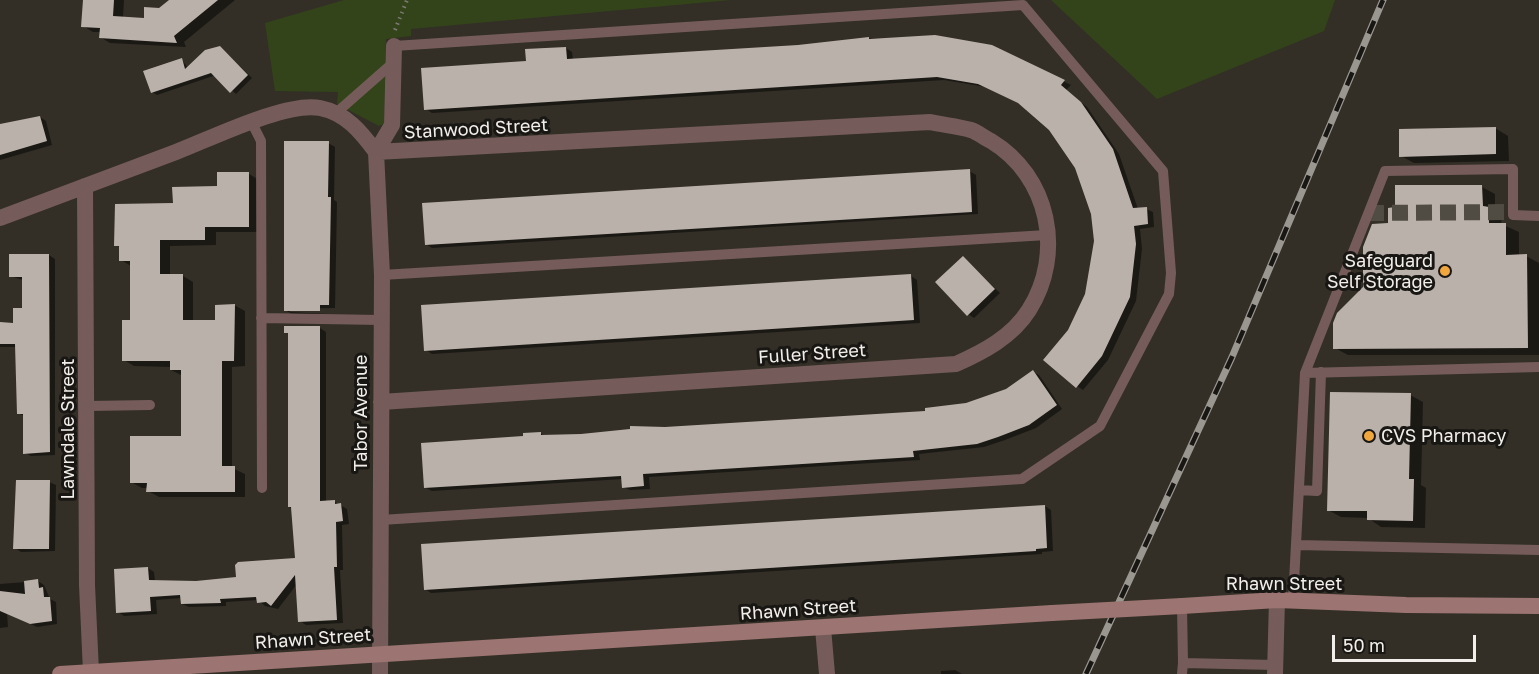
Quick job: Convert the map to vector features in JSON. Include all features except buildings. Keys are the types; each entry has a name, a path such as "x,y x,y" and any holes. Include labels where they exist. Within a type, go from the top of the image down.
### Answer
{"main road":[{"name":"Rhawn Street","path":"60,674 1285,600 1406,605 1539,606"}],"street":[{"path":"0,218 252,123 302,108 319,108 336,113 361,132 376,152 392,125 394,54"},
{"name":"Stanwood Street","path":"376,152 930,122 972,130 987,139"},
{"name":"Fuller Street","path":"381,402 956,364 984,351 1004,338 1029,311 1045,275 1047,235 1044,206 1030,175 1006,151 987,139"},
{"name":"Tabor Avenue","path":"376,152 382,275 380,674"},
{"name":"Lawndale Street","path":"86,186 87,585 91,672"},
{"path":"1275,670 1285,600"},
{"path":"823,628 827,674"}],"lane":[{"path":"336,113 394,54 1023,5 1163,171 1171,273 1169,294 1100,426 1022,479 381,520"},
{"path":"252,123 261,141 262,488"},
{"path":"1285,600 1296,545 1305,373 1385,171 1513,169 1513,215 1539,216"},
{"path":"382,275 1047,235"},
{"path":"261,318 381,320"},
{"path":"1305,373 1539,367"},
{"path":"1299,490 1317,491 1322,372"},
{"path":"87,406 150,405"},
{"path":"1296,545 1539,550"},
{"path":"1182,606 1183,669 1275,670"}],"path":[{"path":"394,54 397,19 406,0"}],"green space":[{"path":"344,0 731,0 411,29 411,36 386,39 384,124 379,126 337,104 338,92 275,91 265,23"},
{"path":"1051,0 1335,0 1324,31 1157,99"}],"tunnel":[{"path":"1368,213 1514,212"}],"railway":[{"path":"1086,674 1232,357 1383,0"}],"place":[{"name":"Safeguard Self Storage","path":"1445,271"},
{"name":"CVS Pharmacy","path":"1369,436"}]}
